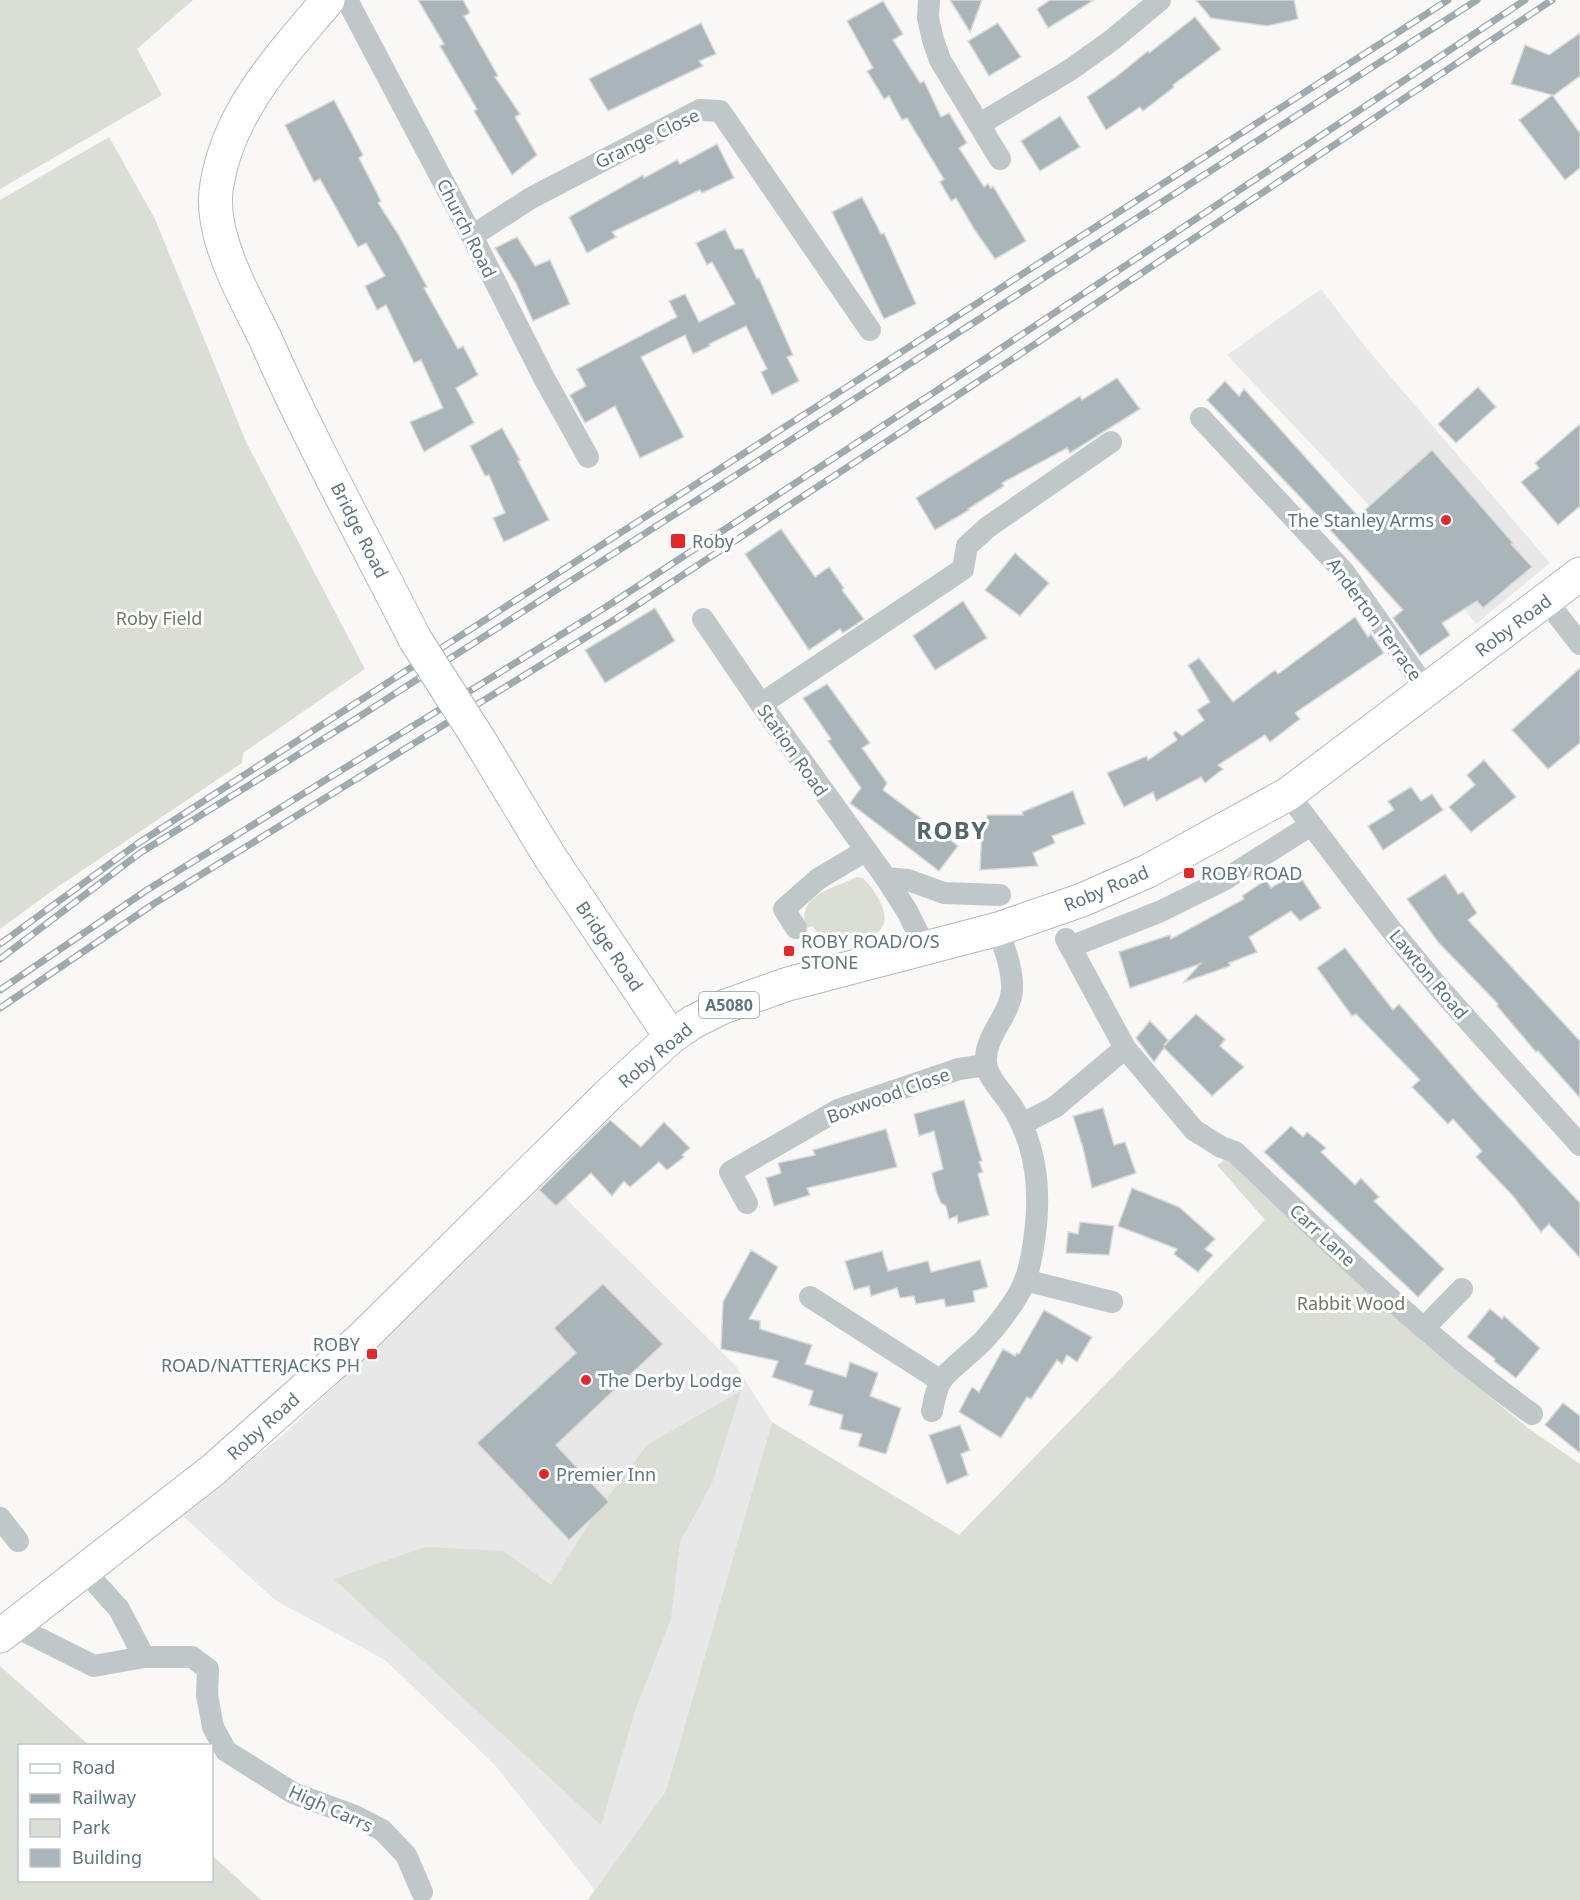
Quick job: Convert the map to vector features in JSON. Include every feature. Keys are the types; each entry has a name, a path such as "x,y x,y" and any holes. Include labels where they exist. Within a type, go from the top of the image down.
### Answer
{"main road":[{"name":"Bridge Road","path":"328,0 282,54 239,117 220,169 216,187 217,216 226,252 281,374 416,639 550,857 672,1037"},
{"name":"Roby Road","path":"7,1631 213,1470 361,1339 608,1095 672,1037 693,1022 723,1007 788,984 998,928 1082,900 1148,871 1288,795 1580,574"}],"street":[{"name":"Church Road","path":"347,0 544,378 588,457"},
{"path":"929,0 928,18 940,60 1000,159"},
{"path":"980,124 1070,70 1112,40 1160,0"},
{"name":"Grange Close","path":"472,236 531,198 700,110 720,111 870,330"},
{"name":"Anderton Terrace","path":"1201,418 1344,572 1427,690"},
{"path":"760,704 963,568 967,546 988,527 1111,442"},
{"path":"1546,600 1580,644"},
{"name":"Station Road","path":"703,619 760,704 886,878 925,947"},
{"name":"Lawton Road","path":"1288,795 1440,989 1580,1145"},
{"name":"Carr Lane","path":"1311,825 1224,880 1159,912 1068,943 1125,1048 1194,1130 1221,1147 1235,1152 1370,1280 1504,1394 1532,1414"},
{"path":"795,928 784,909 818,879 865,851"},
{"path":"886,878 908,880 944,892 1000,895"},
{"path":"932,1411 941,1381 986,1339 1016,1298 1025,1281 1035,1232 1038,1195 1033,1159 1022,1124 986,1065 987,1049 1005,1013 1012,992 1011,970 998,928"},
{"path":"1022,1124 1055,1107 1125,1048"},
{"name":"Boxwood Close","path":"747,1203 730,1172 784,1140 838,1110 959,1069 986,1065"},
{"path":"1025,1281 1112,1302"},
{"path":"1425,1327 1462,1289"},
{"path":"810,1297 941,1381"},
{"path":"0,1518 18,1541"},
{"path":"84,1570 119,1609 144,1657"},
{"name":"High Carrs","path":"7,1631 94,1666 144,1657 192,1657 208,1670 207,1695 213,1727 226,1751 293,1793 355,1816 382,1830 406,1855 422,1892"}],"shaded area":[{"path":"1321,289 1367,349 1550,563 1476,624 1448,589 1227,355"},
{"path":"548,1181 736,1366 772,1422 666,1791 595,1890 494,1764 385,1660 275,1600 183,1516 288,1431"}],"green space":[{"path":"0,0 193,0 137,49 162,95 0,189"},
{"name":"Roby Field","path":"109,137 155,219 247,444 365,669 243,753 242,763 56,888 0,929 0,200"},
{"path":"857,877 863,878 869,884 883,908 884,924 879,931 870,937 851,939 817,933 813,926 806,928 804,917 812,900 828,889"},
{"name":"Rabbit Wood","path":"1227,1158 1425,1344 1528,1428 1580,1464 1580,1900 588,1900 666,1791 772,1422 959,1535 1265,1220 1217,1165"},
{"path":"741,1391 712,1483 680,1542 671,1619 636,1708 601,1825 334,1579 425,1547 503,1551 551,1585 593,1517 647,1445"},
{"path":"0,1666 88,1744 18,1744 18,1882 213,1882 213,1856 261,1900 0,1900"}],"building":[{"path":"418,0 463,0 470,13 464,16 498,76 495,77 520,114 515,117 537,155 512,175 474,111 477,109 440,46 444,44"},
{"path":"950,0 982,0 970,32"},
{"path":"1050,0 1094,0 1048,28 1037,9"},
{"path":"1196,0 1294,0 1298,19 1267,26 1211,18"},
{"path":"883,1 903,34 893,40 920,83 924,81 941,117 949,113 967,143 959,148 984,187 988,184 991,188 993,186 1026,241 995,259 956,198 951,201 940,182 944,179 907,118 902,120 889,96 884,99 867,71 873,68 847,21"},
{"path":"1195,17 1221,49 1143,111 1140,107 1106,130 1087,97"},
{"path":"701,23 716,54 699,61 703,66 608,111 589,79"},
{"path":"998,23 1021,57 989,76 968,41"},
{"path":"1580,33 1580,76 1553,96 1580,133 1580,168 1565,180 1519,120 1552,95 1511,84 1525,45 1549,55"},
{"path":"334,100 363,155 359,158 381,201 378,203 398,234 427,287 424,288 458,349 463,346 478,375 456,388 474,423 424,452 410,422 443,408 421,360 414,363 386,305 377,310 365,286 385,276 366,243 358,247 320,179 314,182 285,125"},
{"path":"1060,116 1080,147 1040,171 1021,141"},
{"path":"717,144 734,178 702,193 700,190 612,232 616,237 587,253 569,217 643,175 644,178 677,160 680,164"},
{"path":"862,197 881,234 884,233 916,304 884,319 832,212"},
{"path":"725,229 735,249 743,249 757,279 759,278 793,355 787,357 799,381 772,395 761,372 767,369 746,326 693,354 685,335 641,357 684,437 640,458 615,406 585,423 570,395 586,386 577,369 677,317 669,301 685,294 699,322 735,304 712,262 707,265 696,243"},
{"path":"517,237 535,266 550,260 570,304 533,321 516,283 495,248"},
{"path":"1117,378 1140,409 1070,453 1067,448 1002,483 1004,486 935,530 916,498 1080,396 1082,400"},
{"path":"1225,381 1239,396 1244,389 1358,516 1432,450 1532,567 1483,608 1477,601 1442,623 1450,635 1420,656 1393,618 1403,610 1303,500 1207,400"},
{"path":"1478,387 1496,407 1456,443 1438,424"},
{"path":"1580,424 1580,506 1558,525 1521,482 1539,468 1535,463"},
{"path":"502,428 549,520 504,542 493,518 505,513 489,475 485,476 470,446"},
{"path":"781,529 815,577 829,567 844,588 842,590 864,619 843,633 840,629 809,650 745,554"},
{"path":"1015,553 1049,583 1020,616 985,590"},
{"path":"963,601 987,638 935,670 913,636"},
{"path":"655,608 675,641 605,683 585,650"},
{"path":"1355,617 1368,637 1371,634 1384,653 1295,713 1300,719 1270,742 1265,735 1218,765 1223,769 1205,783 1201,777 1156,801 1153,792 1124,807 1107,773 1147,756 1148,760 1177,740 1173,733 1176,731 1182,736 1204,720 1197,710 1210,702 1188,665 1199,658 1233,702 1275,670 1278,674"},
{"path":"1580,668 1580,743 1548,769 1512,730"},
{"path":"827,684 870,743 862,748 887,783 883,790 958,846 939,871 850,803 861,788 828,741 831,739 803,698"},
{"path":"1484,760 1516,797 1471,832 1449,807 1475,785 1467,775"},
{"path":"1411,787 1421,801 1432,794 1443,810 1383,850 1368,826 1394,810 1388,801"},
{"path":"1073,791 1085,824 1052,836 1055,843 1033,853 1038,866 980,870 982,826 987,828 987,815 1023,815 1022,812"},
{"path":"1297,872 1321,908 1300,921 1291,911 1249,937 1257,952 1229,963 1230,966 1184,982 1200,964 1130,988 1119,952 1170,935 1171,939 1244,899 1242,896 1266,880 1271,888"},
{"path":"1445,874 1458,894 1463,892 1477,913 1468,920 1580,1041 1580,1098 1538,1051 1536,1052 1497,1006 1498,1004 1438,942 1407,899"},
{"path":"1345,948 1393,1010 1399,1004 1479,1096 1580,1203 1580,1258 1549,1224 1541,1232 1513,1196 1476,1157 1482,1151 1453,1119 1448,1124 1412,1087 1420,1080 1356,1014 1352,1016 1317,968"},
{"path":"1196,1014 1225,1039 1220,1046 1244,1067 1212,1096 1164,1048 1154,1062 1136,1038 1150,1021 1168,1040 1164,1046"},
{"path":"964,1100 982,1161 979,1162 983,1172 978,1174 989,1215 958,1223 957,1216 949,1219 946,1206 941,1203 936,1191 932,1173 943,1169 934,1131 919,1136 914,1114"},
{"path":"1103,1108 1114,1145 1125,1142 1136,1173 1092,1188 1073,1116"},
{"path":"610,1120 641,1147 664,1122 690,1148 682,1155 684,1157 667,1170 659,1162 630,1187 624,1181 612,1196 591,1173 556,1206 539,1190"},
{"path":"1291,1126 1303,1137 1307,1132 1326,1148 1321,1152 1355,1185 1361,1178 1379,1197 1374,1201 1444,1269 1418,1297 1264,1152"},
{"path":"886,1129 897,1167 807,1188 810,1195 774,1206 766,1178 781,1173 778,1163 815,1155 813,1150"},
{"path":"1132,1188 1179,1207 1215,1239 1205,1249 1213,1255 1198,1272 1174,1254 1177,1249 1118,1226"},
{"path":"1080,1222 1114,1226 1109,1255 1066,1253 1068,1232 1078,1234"},
{"path":"751,1250 778,1267 749,1319 760,1321 760,1329 812,1345 805,1364 846,1377 850,1362 878,1373 870,1396 901,1408 886,1454 858,1446 862,1434 840,1429 843,1415 809,1405 813,1391 772,1377 778,1361 721,1349 723,1302"},
{"path":"882,1251 888,1271 928,1261 931,1272 980,1260 988,1287 973,1291 975,1302 946,1307 944,1299 916,1304 914,1296 900,1298 897,1288 871,1296 869,1286 854,1290 845,1261"},
{"path":"603,1284 663,1344 556,1445 609,1502 569,1540 477,1443 576,1353 554,1328"},
{"path":"1490,1309 1502,1319 1504,1316 1540,1348 1516,1378 1467,1337"},
{"path":"1044,1310 1092,1337 1077,1362 1067,1355 1062,1364 1057,1360 1031,1399 1027,1397 1001,1438 959,1412 972,1387 979,1392 1003,1349 1015,1356 1019,1354"},
{"path":"1563,1403 1580,1416 1580,1453 1545,1425"},
{"path":"960,1425 970,1450 961,1454 968,1475 947,1484 929,1435"}],"railway":[{"path":"0,944 137,844 1448,0"},
{"path":"0,959 140,853 357,718 1477,0"},
{"path":"0,990 147,890 606,607 991,355 1525,0"},
{"path":"0,1008 155,903 614,620 999,368 1552,0"}],"place":[{"name":"The Stanley Arms","path":"1446,520"},
{"name":"Roby","path":"678,541"},
{"name":"ROBY ROAD","path":"1189,873"},
{"name":"ROBY ROAD/O/S STONE","path":"789,951"},
{"name":"ROBY ROAD/NATTERJACKS PH","path":"372,1354"},
{"name":"The Derby Lodge","path":"586,1380"},
{"name":"Premier Inn","path":"544,1474"}],"district":[{"name":"ROBY","path":"952,829"}]}
